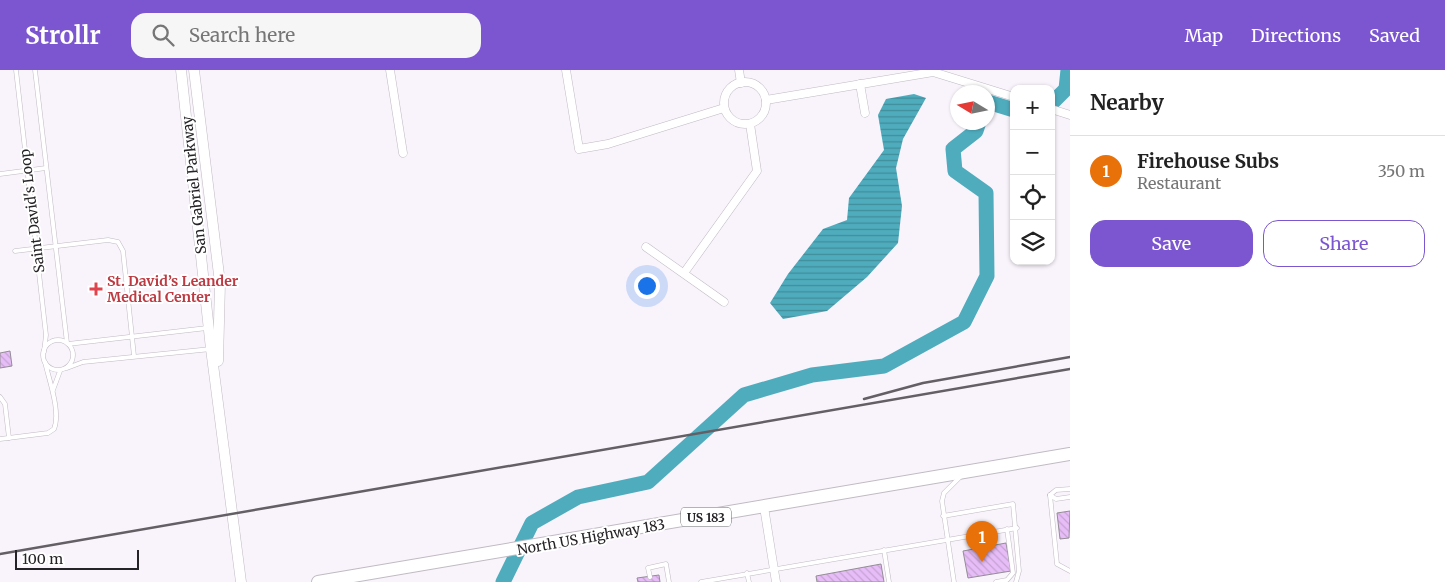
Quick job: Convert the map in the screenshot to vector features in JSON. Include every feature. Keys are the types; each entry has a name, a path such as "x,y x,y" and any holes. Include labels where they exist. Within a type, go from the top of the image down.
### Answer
{"main road":[{"name":"North US Highway 183","path":"318,582 1070,454"}],"street":[{"name":"San Gabriel Parkway","path":"181,70 211,349 218,389 240,582"},
{"name":"San Gabriel Parkway","path":"194,70 220,283 218,389"},
{"path":"390,70 403,153"},
{"path":"566,70 579,149 608,144 724,108"},
{"path":"739,70 741,83"},
{"path":"766,100 933,71 1010,96"},
{"path":"741,83 757,86 762,91 766,100 765,111 761,117 750,124 737,123 727,115 724,108 726,94 730,88 741,83"},
{"path":"860,84 865,112"},
{"path":"1055,110 1070,116"},
{"path":"684,273 757,170 750,124"},
{"path":"646,247 724,302"},
{"path":"764,507 776,582"}],"lane":[{"name":"Saint David's Loop","path":"16,70 46,335 44,352"},
{"name":"Saint David's Loop","path":"35,70 68,343"},
{"path":"0,174 46,168"},
{"path":"15,251 108,240 118,242 123,251 134,356"},
{"path":"0,439 48,433 54,429 56,418 44,352 46,347 53,341 62,340 68,343 210,328"},
{"path":"67,368 74,357 68,343"},
{"path":"45,362 52,369 61,370 83,362 211,349"},
{"path":"52,392 56,377 61,370"},
{"path":"0,397 4,404 9,438"},
{"path":"954,582 942,500 944,493 965,472"},
{"path":"1050,495 1056,490 1070,489"},
{"path":"1050,495 1056,499 1070,497"},
{"path":"1050,495 1057,564 1070,571"},
{"path":"943,516 1013,504 1019,571 1016,582"},
{"path":"700,582 1016,528"},
{"path":"996,582 1007,580 1013,573 1008,529"},
{"path":"884,550 889,582"},
{"path":"650,577 648,568 666,564 669,582"},
{"path":"747,573 749,582"}],"water":[{"path":"914,94 926,98 903,139 896,168 902,206 898,243 867,277 827,311 783,319 770,303 788,274 823,229 847,220 849,198 884,150 878,115 886,99"}],"building":[{"path":"10,351 12,366 0,368 0,353"},
{"path":"1070,511 1069,538 1060,539 1057,513"},
{"path":"1006,543 1011,571 968,578 963,551"},
{"path":"881,564 884,582 817,582 816,576"},
{"path":"659,575 660,582 638,582 637,578"}],"waterway":[{"path":"1055,100 1066,89 1068,70"},
{"path":"995,104 1010,109"},
{"path":"503,582 532,523 578,497 648,482 744,395 812,375 884,366 964,322 987,276 986,193 955,171 953,149 976,130"}],"railway":[{"path":"864,399 923,383 1070,357"},
{"path":"0,554 1070,369"}],"place":[{"name":"St. David’s Leander Medical Center","path":"96,289"},
{"name":"Firehouse Subs","path":"982,562"}]}
